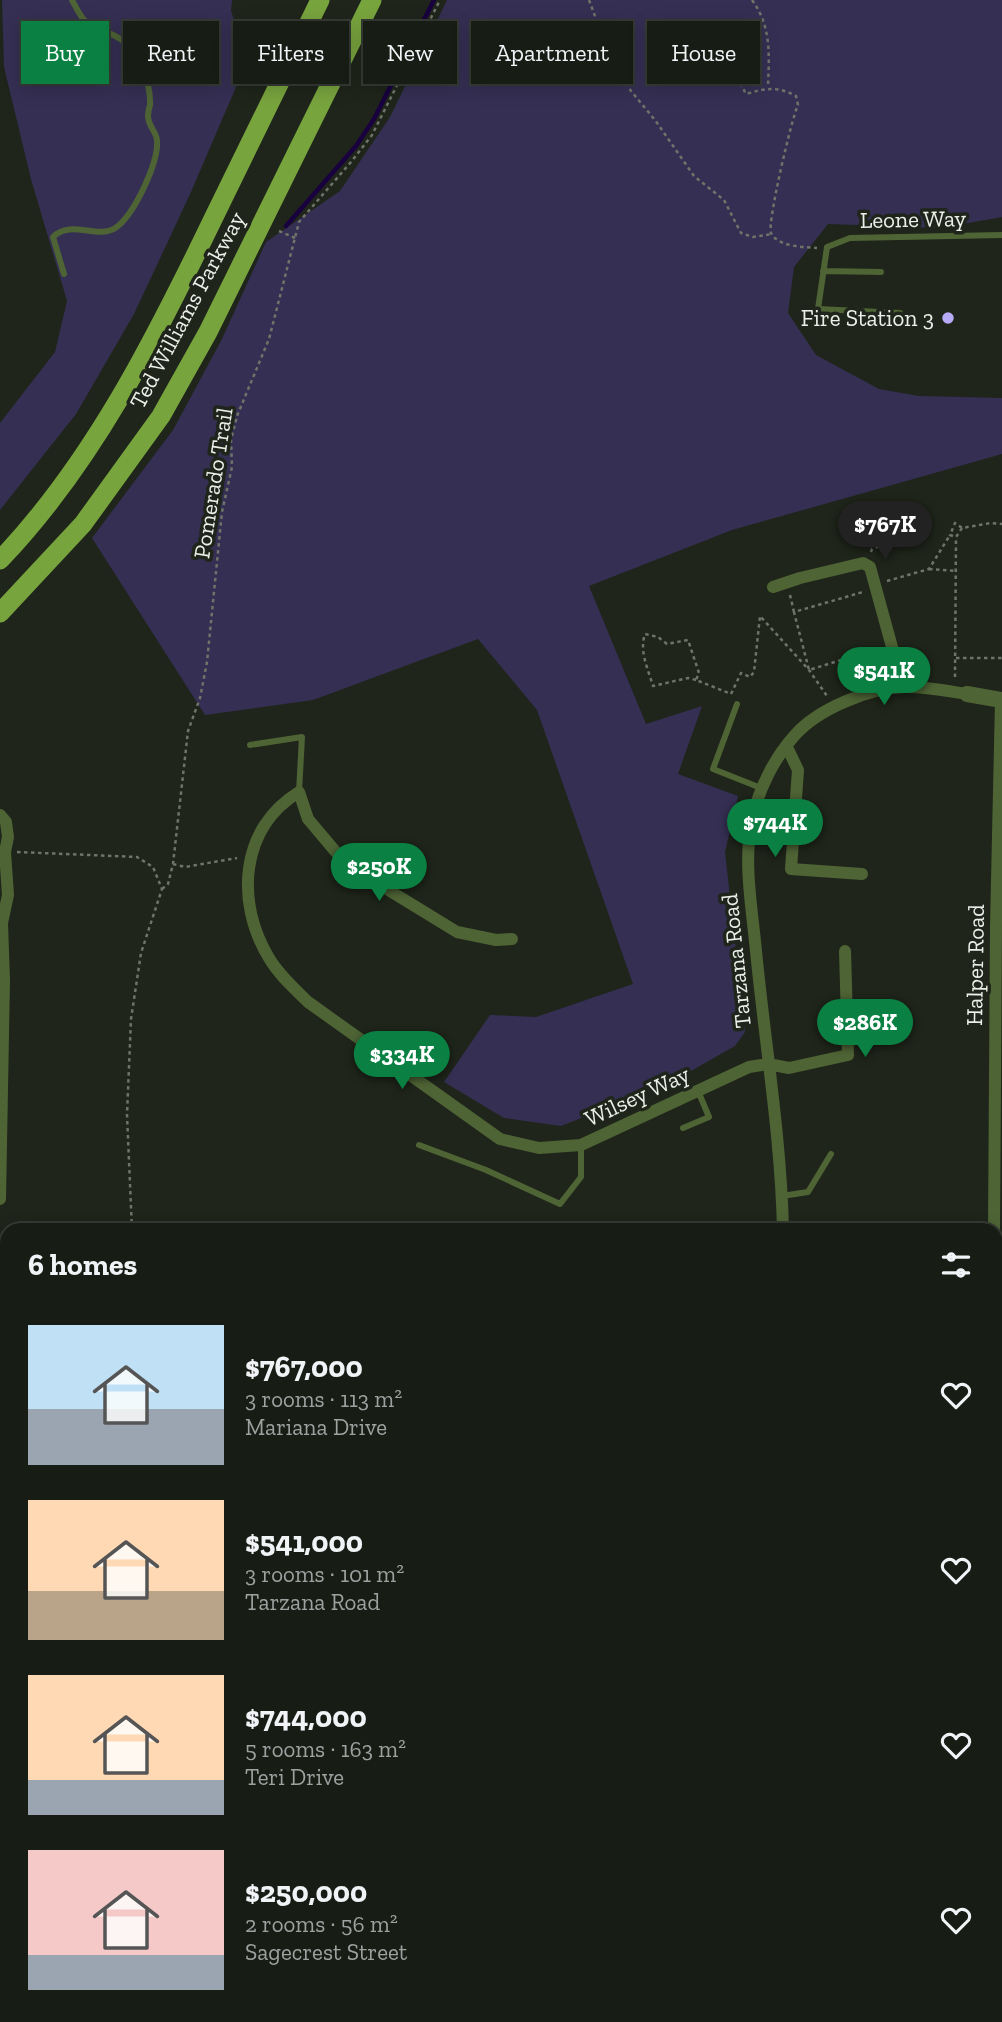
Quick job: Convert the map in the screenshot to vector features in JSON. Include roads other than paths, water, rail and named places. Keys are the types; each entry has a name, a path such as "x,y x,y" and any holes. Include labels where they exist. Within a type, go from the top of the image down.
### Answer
{"main road":[{"name":"Ted Williams Parkway","path":"0,560 53,500 124,391 184,280 320,0"},
{"name":"Ted Williams Parkway","path":"0,613 83,524 161,416 208,332 372,0"}],"street":[{"path":"773,587 863,564 870,567 903,687"},
{"name":"Tarzana Road","path":"783,1223 748,871 752,821 761,788 795,734 817,717 858,695 903,687 960,693"},
{"path":"960,693 1002,700"},
{"name":"Halper Road","path":"994,1223 996,926 1002,700"},
{"path":"787,747 798,770 791,869 862,874"},
{"path":"299,792 308,819 346,863 457,932 496,940 512,939"},
{"name":"Wilsey Way","path":"299,792 283,802 259,834 251,859 246,888 248,906 268,956 283,977 308,1002 500,1139 539,1148 581,1146 749,1067 768,1064 789,1068 848,1055 845,951"},
{"path":"0,815 6,822 8,831 3,853 8,895 1,920 4,980 0,1199"}],"lane":[{"path":"64,274 53,237 60,231 71,228 102,232 117,228 149,175 157,143 148,115 150,103 147,85 136,56 123,41 84,21 72,0"},
{"name":"Leone Way","path":"823,271 827,247 850,238 1002,235"},
{"path":"881,272 823,271 818,309 900,313"},
{"path":"737,704 713,769 761,788"},
{"path":"250,744 302,737 299,792"},
{"path":"683,1128 709,1116 698,1091"},
{"path":"419,1145 486,1170 560,1204 581,1177 581,1146"},
{"path":"782,1196 808,1192 831,1154"}],"waterway":[{"path":"286,226 356,146 374,119 434,0"}],"place":[{"name":"Fire Station 3","path":"948,318"}]}
